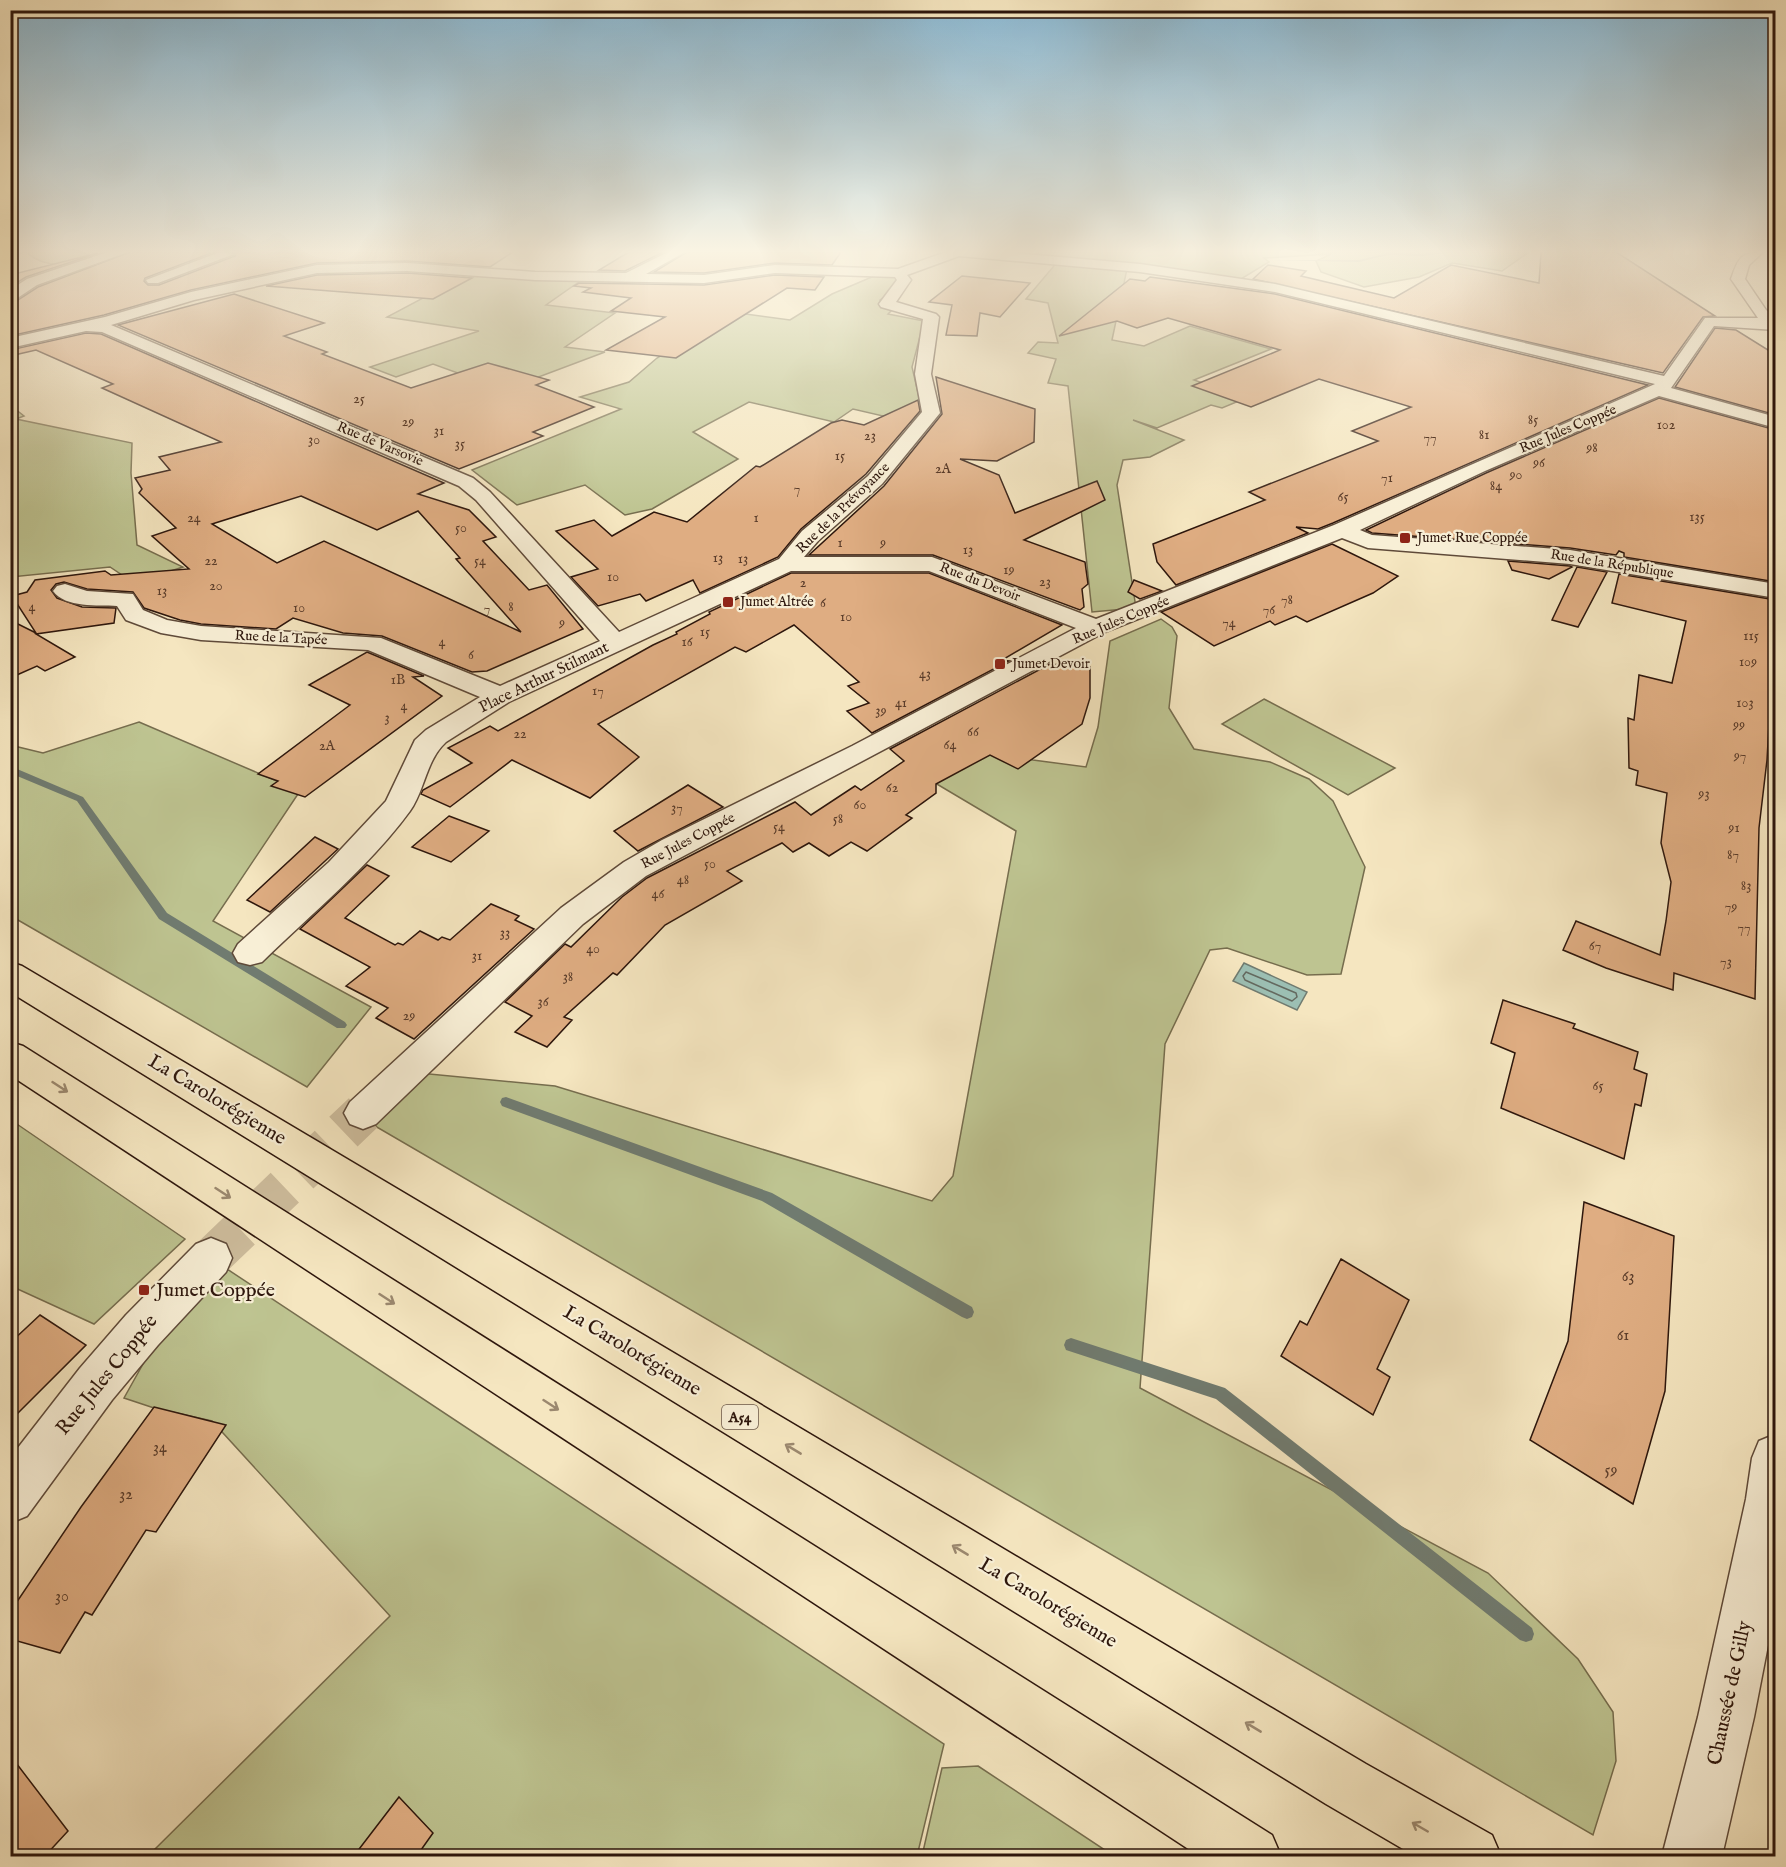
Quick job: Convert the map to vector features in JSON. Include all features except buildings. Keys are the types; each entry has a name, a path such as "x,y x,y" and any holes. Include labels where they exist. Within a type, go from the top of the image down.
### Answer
{"highway":[{"name":"La Carolorégienne","path":"10,975 1315,1765 1471,1857"},
{"path":"10,1056 1251,1857"}],"street":[{"path":"10,343 28,339"},
{"name":"Rue de Varsovie","path":"131,339 466,482 483,496 615,643"},
{"name":"Rue de la Prévoyance","path":"787,564 810,536 875,480 931,413 923,374 928,339"},
{"path":"1477,339 1663,386 1776,423"},
{"path":"1663,386 1697,339"},
{"name":"Rue Jules Coppée","path":"363,1113 572,916 634,869 1096,627 1342,530 1478,467 1663,386"},
{"name":"Rue de la République","path":"1342,530 1368,541 1570,556 1776,591"},
{"name":"Rue du Devoir","path":"787,564 932,564 1096,627"},
{"name":"Place Arthur Stilmant","path":"250,953 340,869 399,805 425,746 500,696 787,564"},
{"name":"Rue de la Tapée","path":"65,591 84,598 125,599 134,615 161,626 201,633 372,642 500,696"},
{"name":"Rue Jules Coppée","path":"10,1499 96,1384 141,1330 211,1258"},
{"name":"Chaussée de Gilly","path":"1692,1857 1728,1706 1771,1498 1776,1458"}],"green space":[{"path":"454,339 577,339 565,347 605,352 520,384 466,376 433,364 396,377 370,367"},
{"path":"687,339 919,339 912,367 922,410 913,423 853,409 834,422 749,402 693,432 738,459 652,509 625,515 585,485 517,505 472,470 621,409 580,397 629,382 657,358"},
{"path":"1057,339 1112,339 1144,346 1160,339 1236,339 1271,349 1194,380 1246,398 1222,408 1211,405 1157,428 1133,420 1184,440 1150,457 1123,460 1117,485 1136,608 1092,612 1068,386 1048,383 1056,359 1028,353 1038,342 1058,343"},
{"path":"10,405 24,416 16,419 132,443 131,473 137,545 183,567 134,583 110,567 11,577"},
{"path":"1161,619 1172,627 1177,636 1169,708 1194,749 1270,762 1309,779 1333,801 1365,867 1341,974 1307,975 1227,948 1210,950 1165,1044 1140,1388 1488,1573 1578,1659 1613,1712 1616,1761 1593,1835 375,1126 419,1073 555,1086 932,1201 953,1176 1016,831 930,780 988,749 1033,760 1086,767 1098,727 1110,641"},
{"path":"1264,699 1395,768 1348,795 1222,724"},
{"path":"139,722 300,791 213,921 371,1007 307,1087 11,916 10,745 43,753"},
{"path":"11,1120 185,1239 94,1324 11,1286"},
{"path":"227,1269 944,1744 917,1856 150,1854 390,1616 212,1421 154,1408 124,1398 157,1339"},
{"path":"978,1766 1114,1856 922,1856 942,1768"}],"water":[{"path":"1244,963 1307,992 1297,1010 1233,981"}],"waterway":[{"path":"10,769 80,799 163,916 341,1025"},
{"path":"506,1102 767,1197 967,1312"},
{"path":"1071,1345 1220,1393 1526,1634"}],"tunnel":[{"path":"211,1258 363,1113"}],"place":[{"name":"Jumet Rue Coppée","path":"1405,538"},
{"name":"Jumet Altrée","path":"728,602"},
{"name":"Jumet Devoir","path":"1000,664"},
{"name":"Jumet Coppée","path":"144,1290"}]}
